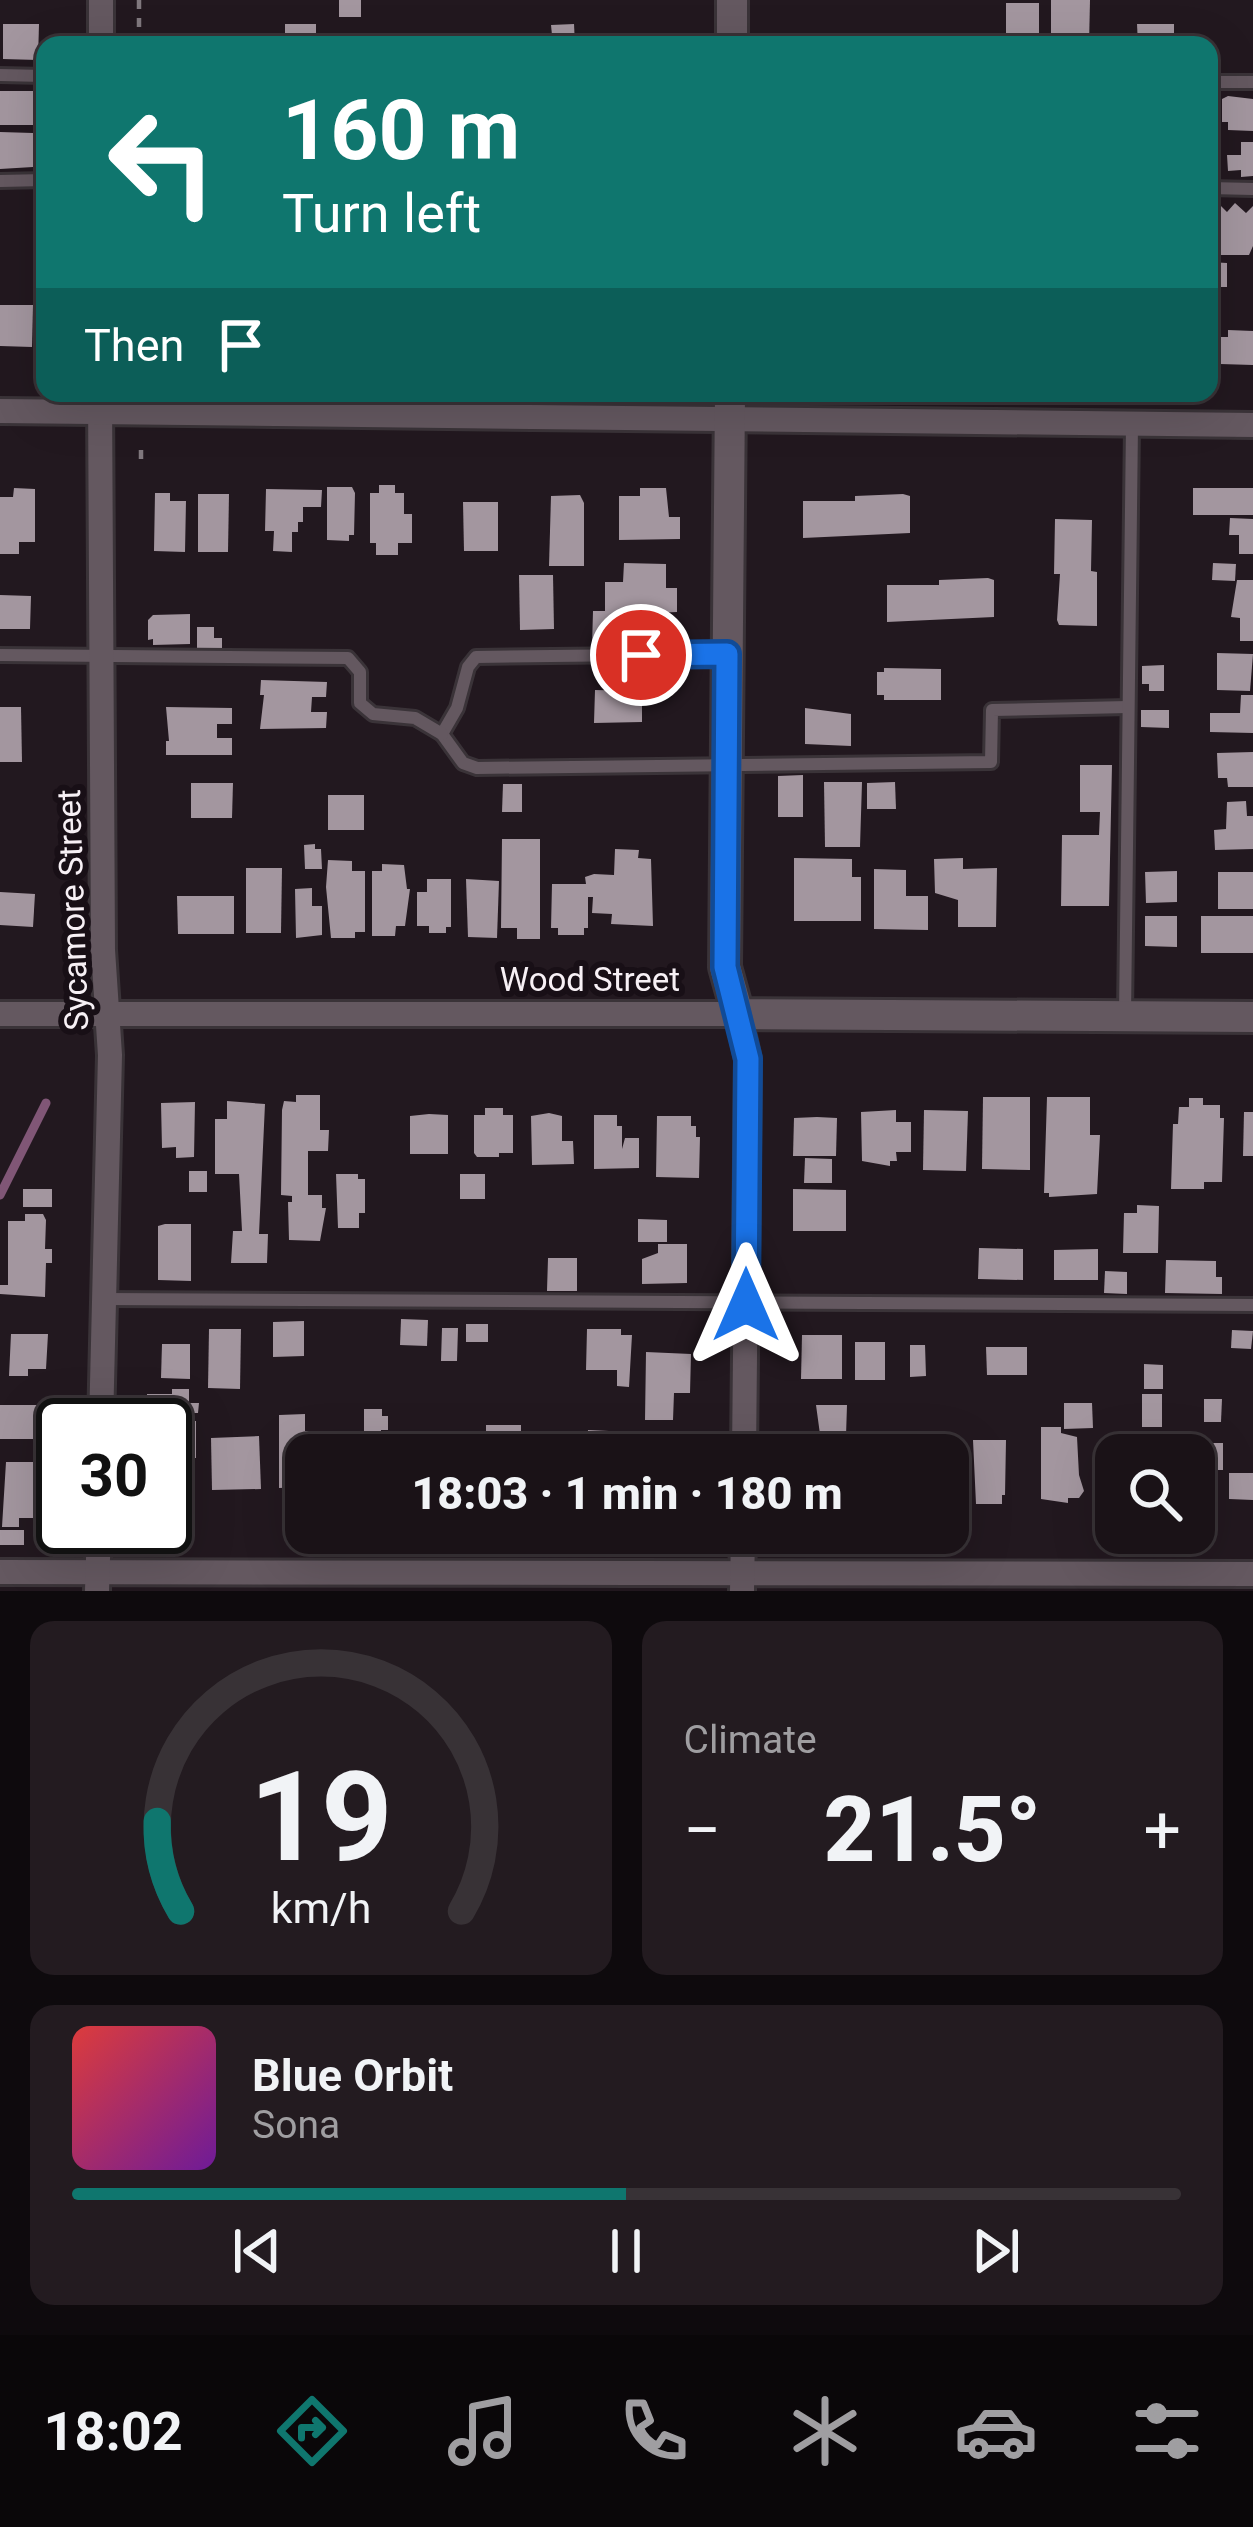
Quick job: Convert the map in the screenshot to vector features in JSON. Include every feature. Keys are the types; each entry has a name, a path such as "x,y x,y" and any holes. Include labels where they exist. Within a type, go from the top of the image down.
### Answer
{"street":[{"path":"101,0 101,36"},
{"path":"732,0 732,36"},
{"path":"0,411 99,403 729,406 1132,425 1253,425"},
{"name":"Sycamore Street","path":"99,403 99,656 110,1055 102,1398"},
{"path":"729,406 725,967 748,1059 744,1434"},
{"name":"Wood Street","path":"0,1014 1253,1017"},
{"path":"0,1572 98,1582 742,1582 1253,1574"}],"lane":[{"path":"0,75 36,76"},
{"path":"1218,82 1253,82"},
{"path":"0,181 36,180"},
{"path":"1218,188 1253,189"},
{"path":"1125,1016 1132,425"},
{"path":"442,734 476,657 727,654"},
{"path":"0,655 348,658 360,672 360,704 373,714 416,718 442,734 463,763 477,768 991,762 992,710 1128,707"},
{"path":"104,1299 1253,1305"}],"path":[{"path":"139,36 140,0"},
{"path":"141,450 141,464"}],"building":[{"path":"339,0 361,0 361,17 339,17"},
{"path":"1051,0 1090,0 1089,36 1051,36"},
{"path":"1006,3 1039,3 1039,36 1006,36"},
{"path":"3,24 39,24 36,60 3,59"},
{"path":"285,24 316,24 316,36 285,36"},
{"path":"574,24 575,36 552,36 551,25"},
{"path":"1137,24 1174,24 1174,36 1138,36"},
{"path":"0,91 35,91 34,125 0,125"},
{"path":"1222,99 1253,99 1253,131 1228,130 1228,122 1222,122"},
{"path":"0,132 33,133 33,167 0,169"},
{"path":"1241,142 1253,142 1253,176 1228,171 1227,155 1241,155"},
{"path":"1218,203 1227,212 1235,203 1246,213 1253,206 1249,255 1218,255"},
{"path":"1218,262 1227,263 1227,287 1218,287"},
{"path":"0,305 33,305 32,347 0,346"},
{"path":"1228,330 1253,331 1253,365 1220,364 1221,337 1228,337"},
{"path":"379,485 395,485 395,493 404,493 404,514 412,514 412,543 398,543 398,555 376,555 376,543 370,543 370,493 379,493"},
{"path":"327,487 352,487 355,493 354,535 349,535 349,541 327,540"},
{"path":"14,488 35,489 35,542 19,542 19,554 0,554 0,497 13,497"},
{"path":"640,488 666,488 669,517 680,517 680,539 619,540 619,496 640,496"},
{"path":"1193,488 1253,488 1253,515 1193,515"},
{"path":"266,489 322,490 321,507 303,507 303,522 298,522 298,532 292,532 292,552 273,551 274,531 265,531"},
{"path":"155,493 170,493 170,501 186,501 185,552 154,551"},
{"path":"198,494 229,494 228,552 198,552"},
{"path":"580,495 584,566 549,566 551,496"},
{"path":"855,496 910,496 910,533 803,538 803,501 855,501"},
{"path":"463,502 498,502 498,551 464,551"},
{"path":"1230,518 1253,519 1253,554 1239,554 1239,535 1229,535"},
{"path":"1055,519 1092,520 1097,626 1059,625 1057,620 1060,574 1054,574"},
{"path":"624,563 666,564 666,588 677,588 677,612 632,614 632,637 613,637 613,648 592,647 593,611 605,611 605,582 623,582"},
{"path":"1213,563 1236,564 1235,581 1212,580"},
{"path":"519,575 553,575 554,629 520,630"},
{"path":"994,580 994,617 887,622 887,585"},
{"path":"1237,580 1253,580 1253,641 1240,641 1240,618 1231,617"},
{"path":"0,595 31,596 30,629 0,629"},
{"path":"190,614 190,644 153,645 153,639 148,640 148,620 153,615"},
{"path":"197,627 214,627 214,638 222,638 222,649 197,649"},
{"path":"1217,653 1253,654 1250,691 1217,690"},
{"path":"1164,665 1164,691 1149,691 1149,684 1142,684 1142,666"},
{"path":"884,668 941,669 941,700 884,700 884,695 877,695 877,672"},
{"path":"261,680 327,682 326,697 312,697 311,712 327,712 326,728 260,729"},
{"path":"595,690 642,691 642,722 594,723"},
{"path":"1241,695 1253,695 1253,733 1210,732 1210,713 1240,713"},
{"path":"0,707 21,707 22,762 0,762"},
{"path":"166,707 232,708 232,724 217,724 217,738 232,738 232,755 166,755"},
{"path":"805,708 851,714 851,746 805,744"},
{"path":"1141,710 1169,710 1169,728 1141,727"},
{"path":"1253,752 1253,787 1228,787 1227,778 1218,778 1217,753"},
{"path":"1080,765 1112,765 1109,906 1061,906 1062,835 1099,835 1100,812 1080,812"},
{"path":"803,775 803,817 778,817 778,776"},
{"path":"824,782 862,782 860,847 825,847"},
{"path":"895,782 896,809 867,809 867,783"},
{"path":"191,783 233,783 232,818 191,818"},
{"path":"503,784 522,784 522,812 502,812"},
{"path":"328,795 364,795 364,830 328,830"},
{"path":"1246,801 1247,816 1253,816 1253,849 1215,850 1214,830 1226,829 1227,802"},
{"path":"502,839 540,839 540,939 517,939 517,928 501,928"},
{"path":"315,844 315,849 321,849 322,869 305,869 304,845"},
{"path":"615,849 639,850 638,858 651,859 653,926 611,924 612,914 592,913 593,897 588,897 584,935 558,935 558,928 551,928 552,884 586,884 585,877 594,874 614,875"},
{"path":"794,858 852,859 852,877 861,877 861,921 794,921"},
{"path":"963,858 963,869 997,868 996,927 958,927 958,900 935,893 934,859"},
{"path":"328,860 352,861 352,871 365,871 365,932 355,932 355,938 331,938"},
{"path":"382,864 404,865 410,889 405,926 396,926 395,936 372,936 372,871 382,871"},
{"path":"246,868 282,868 281,933 246,933"},
{"path":"874,869 906,870 906,896 928,896 928,930 874,929"},
{"path":"1177,871 1177,902 1146,903 1145,872"},
{"path":"1218,872 1253,872 1253,909 1218,909"},
{"path":"427,879 451,879 451,927 446,927 446,933 429,933 429,926 417,926 417,892 427,892"},
{"path":"466,879 499,881 497,938 468,937"},
{"path":"312,888 312,906 322,906 322,935 296,938 295,889"},
{"path":"0,892 35,894 33,927 0,925"},
{"path":"177,896 234,896 234,934 178,934"},
{"path":"1145,916 1177,916 1177,947 1145,946"},
{"path":"1201,916 1253,916 1253,953 1201,953"},
{"path":"296,1095 320,1095 320,1130 329,1130 328,1151 308,1151 308,1195 322,1195 322,1208 326,1208 320,1241 289,1240 292,1196 281,1195 282,1110 284,1101 296,1102"},
{"path":"983,1097 1030,1097 1030,1170 982,1169"},
{"path":"1047,1097 1090,1097 1090,1135 1100,1135 1097,1194 1049,1197 1044,1193"},
{"path":"1189,1098 1203,1098 1203,1105 1220,1105 1220,1118 1224,1118 1222,1182 1204,1182 1204,1189 1171,1189 1173,1124 1178,1124 1179,1107 1189,1107"},
{"path":"227,1101 265,1104 259,1234 268,1234 267,1263 231,1263 233,1231 242,1231 239,1174 215,1174 215,1119 227,1119"},
{"path":"195,1102 194,1157 176,1158 176,1147 162,1148 161,1103"},
{"path":"485,1108 503,1108 503,1115 513,1115 513,1153 477,1157 474,1153 474,1115 485,1115"},
{"path":"896,1110 896,1122 911,1122 911,1152 896,1152 897,1161 890,1161 890,1166 862,1161 861,1112"},
{"path":"924,1110 968,1111 966,1171 923,1170"},
{"path":"1244,1112 1253,1112 1253,1156 1243,1156"},
{"path":"448,1115 448,1154 410,1154 410,1116"},
{"path":"594,1115 617,1115 622,1149 625,1138 639,1138 639,1168 594,1169"},
{"path":"531,1116 562,1116 562,1141 573,1141 574,1164 532,1165"},
{"path":"657,1116 691,1116 691,1126 696,1126 696,1137 700,1137 699,1178 656,1177"},
{"path":"794,1118 837,1118 836,1156 793,1156"},
{"path":"805,1158 832,1159 832,1183 804,1183"},
{"path":"189,1171 207,1171 207,1192 189,1192"},
{"path":"336,1174 358,1174 358,1179 365,1179 365,1213 359,1213 359,1228 338,1228"},
{"path":"460,1174 485,1174 485,1199 460,1199"},
{"path":"23,1189 52,1189 52,1207 23,1207"},
{"path":"793,1189 846,1190 846,1231 793,1231"},
{"path":"1137,1205 1159,1206 1158,1253 1123,1253 1124,1213 1137,1213"},
{"path":"25,1214 43,1214 46,1220 45,1249 52,1249 52,1263 46,1263 45,1297 0,1294 0,1285 8,1285 8,1221 25,1221"},
{"path":"638,1219 667,1220 667,1242 638,1242"},
{"path":"191,1224 191,1281 158,1280 158,1226"},
{"path":"658,1244 687,1244 687,1283 642,1284 642,1259 658,1253"},
{"path":"979,1248 1023,1249 1023,1280 978,1279"},
{"path":"1098,1249 1098,1280 1054,1280 1054,1250"},
{"path":"548,1258 577,1258 577,1291 547,1291"},
{"path":"1166,1260 1216,1261 1222,1294 1165,1293"},
{"path":"1105,1271 1127,1272 1127,1294 1104,1293"},
{"path":"401,1319 428,1320 427,1346 400,1345"},
{"path":"304,1321 304,1356 273,1357 273,1322"},
{"path":"466,1324 488,1324 488,1342 466,1342"},
{"path":"442,1328 458,1328 457,1361 441,1361"},
{"path":"209,1329 241,1329 240,1389 208,1388"},
{"path":"587,1329 621,1329 621,1335 632,1335 629,1387 617,1386 617,1370 586,1370"},
{"path":"1232,1330 1253,1331 1251,1349 1231,1348"},
{"path":"11,1334 48,1334 46,1369 9,1376"},
{"path":"802,1335 842,1335 842,1379 801,1379"},
{"path":"855,1342 885,1342 885,1380 855,1380"},
{"path":"162,1344 190,1344 190,1379 161,1378"},
{"path":"910,1345 925,1345 926,1376 910,1377"},
{"path":"986,1347 1027,1347 1027,1375 987,1375"},
{"path":"646,1352 691,1354 690,1393 674,1393 673,1420 645,1420"},
{"path":"1144,1364 1163,1365 1163,1389 1144,1389"},
{"path":"172,1389 189,1389 189,1398 147,1398 147,1394 172,1394"},
{"path":"1142,1394 1162,1394 1162,1427 1142,1427"},
{"path":"1204,1399 1222,1399 1221,1422 1204,1422"},
{"path":"1064,1403 1092,1403 1093,1428 1064,1429"},
{"path":"0,1405 36,1405 36,1439 0,1439"},
{"path":"816,1405 847,1405 846,1434 820,1434"},
{"path":"364,1409 382,1409 382,1416 388,1416 388,1430 364,1434"},
{"path":"305,1414 305,1431 315,1431 285,1434 285,1488 279,1488 279,1415"},
{"path":"192,1421 196,1421 196,1458 192,1458"},
{"path":"486,1425 521,1425 521,1434 486,1434"},
{"path":"1041,1427 1061,1427 1061,1433 1077,1437 1084,1491 1079,1498 1068,1498 1068,1503 1041,1499"},
{"path":"259,1436 261,1489 212,1490 211,1438"},
{"path":"973,1440 1006,1440 1002,1504 976,1504"},
{"path":"1215,1443 1223,1443 1223,1470 1215,1470"},
{"path":"6,1462 36,1462 36,1518 19,1518 19,1527 2,1527"},
{"path":"1229,1473 1253,1473 1253,1500 1229,1499"},
{"path":"0,1530 24,1530 24,1545 0,1545"}],"waterway":[{"path":"0,1195 46,1103"}],"route":[{"path":"641,655 727,654 725,967 748,1059 746,1305"}]}
